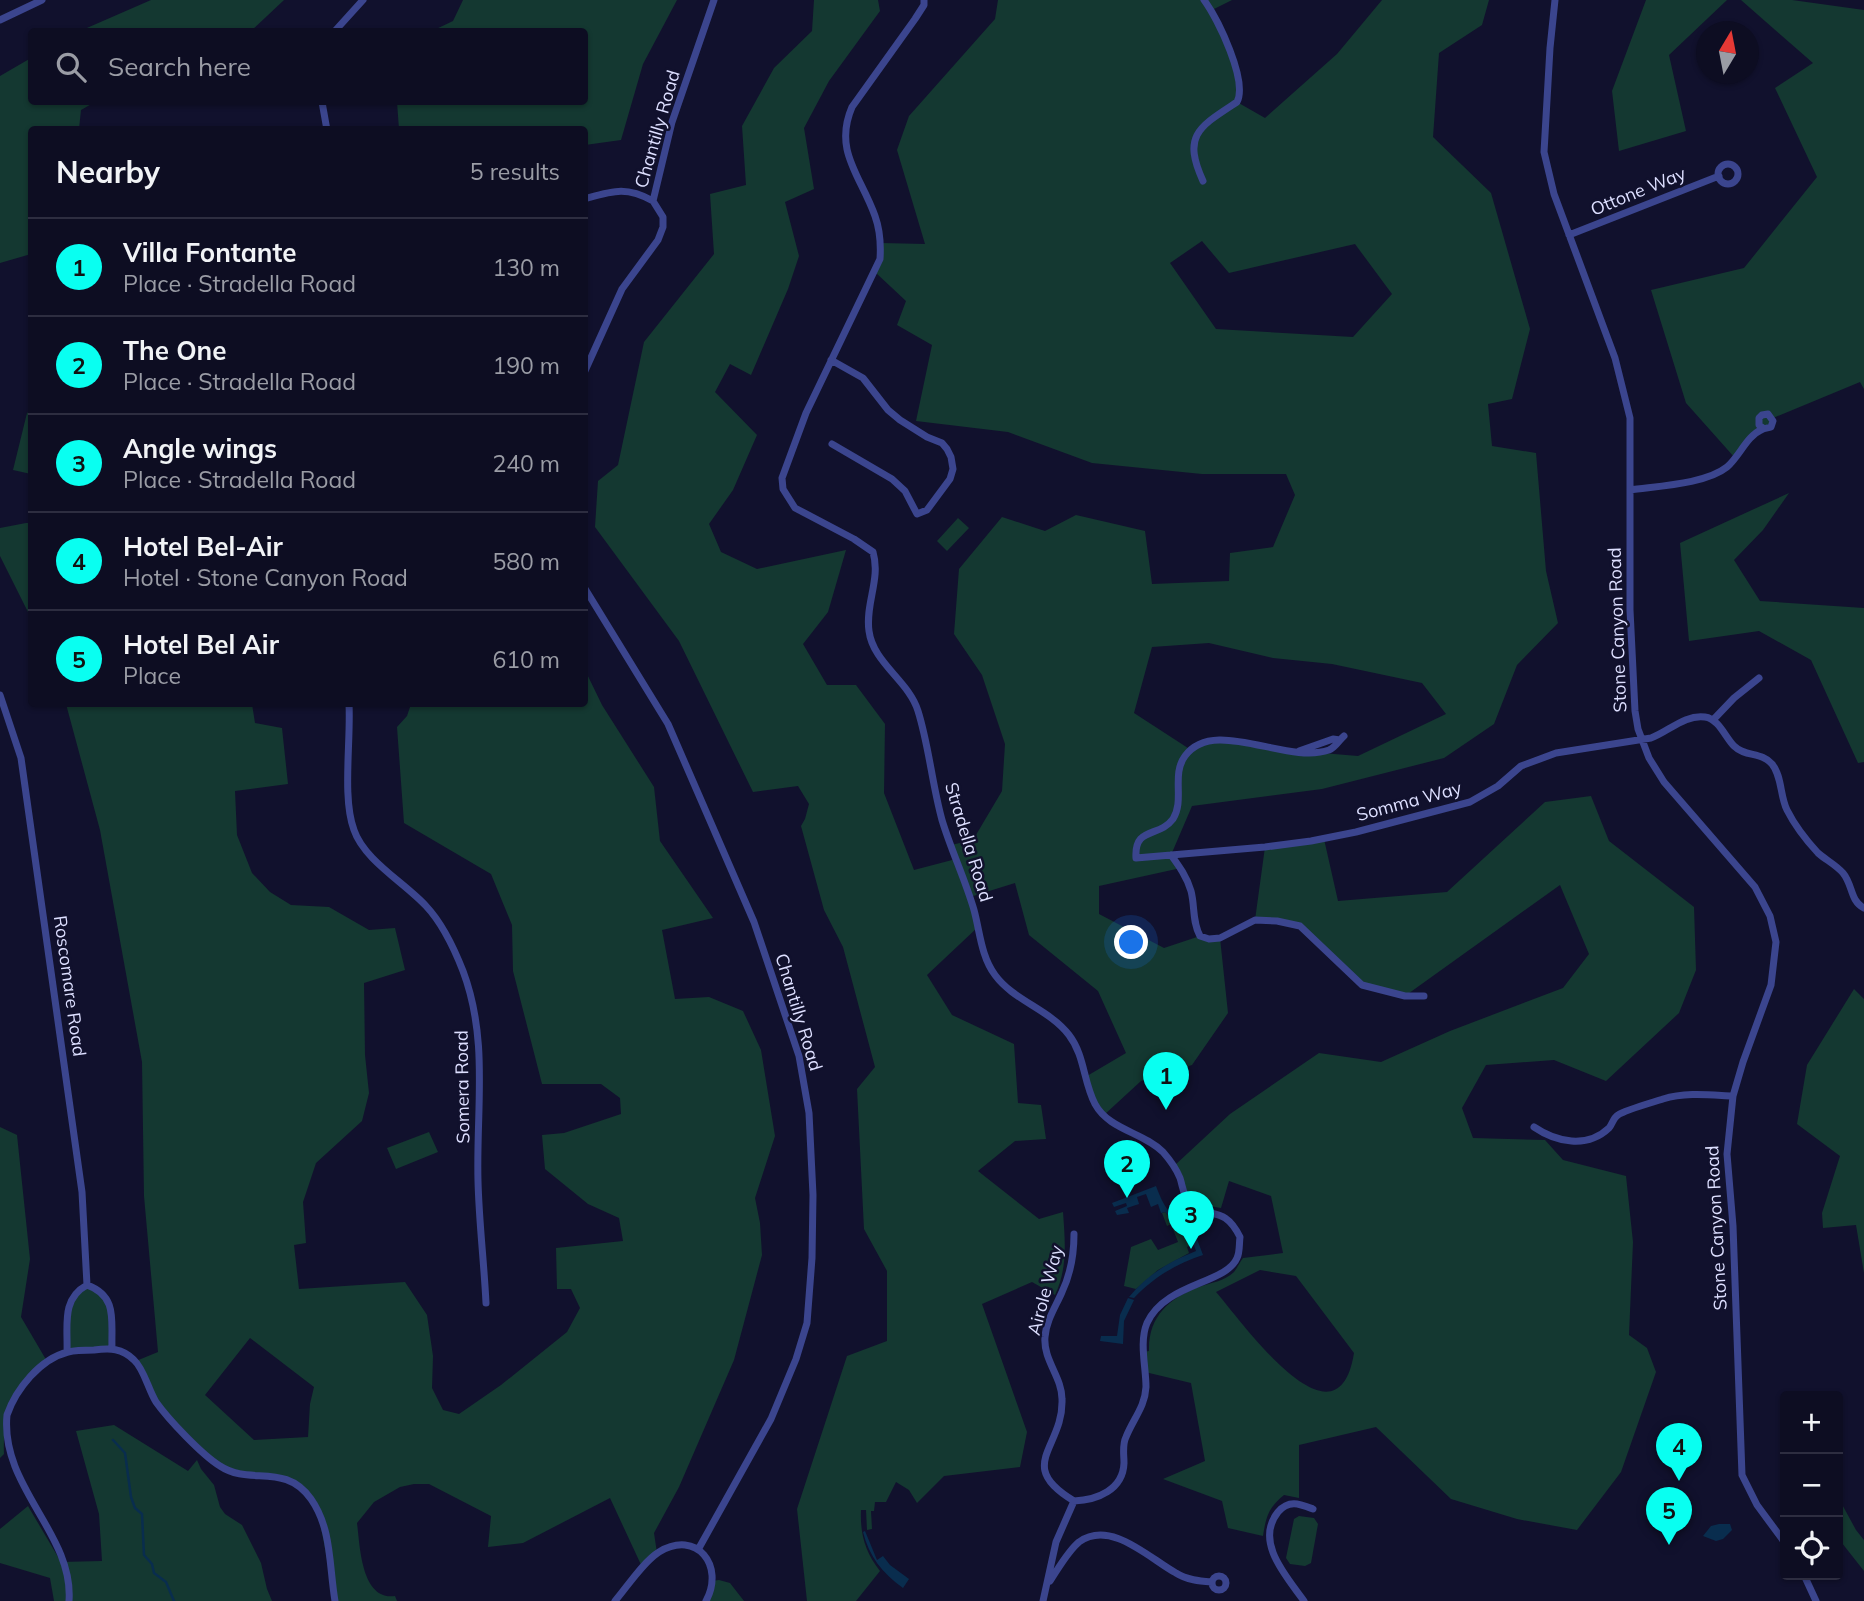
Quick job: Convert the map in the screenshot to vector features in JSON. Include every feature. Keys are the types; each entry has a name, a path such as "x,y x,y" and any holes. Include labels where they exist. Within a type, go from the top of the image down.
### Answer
{"street":[{"path":"0,20 42,0"},
{"path":"338,28 362,0"},
{"name":"Chantilly Road","path":"588,364 622,289 658,240 663,227 663,217 653,201 672,122 714,0"},
{"name":"Stradella Road","path":"924,0 924,5 915,19 852,107 845,128 847,153 879,229 880,260 806,413 785,468 783,489 795,508 855,538 873,552 876,571 868,629 872,642 915,701 942,820 974,909 989,965 1004,986 1057,1022 1069,1034 1083,1062 1095,1104 1104,1115 1115,1125 1151,1141 1174,1166 1190,1203 1229,1220 1240,1237 1237,1259 1230,1268 1221,1275 1181,1290 1166,1301 1147,1322 1144,1344 1145,1399 1125,1439 1122,1474 1116,1486 1105,1494 1088,1500 1074,1501"},
{"path":"1203,181 1193,154 1194,142 1210,120 1237,102 1241,88 1223,34 1204,0"},
{"name":"Stone Canyon Road","path":"1555,0 1544,152 1554,194 1615,358 1630,418 1629,533 1634,711 1641,740 1654,769 1755,887 1765,902 1774,930 1776,954 1771,985 1743,1062 1734,1096 1727,1154 1742,1475 1757,1505 1780,1536"},
{"path":"323,105 326,126"},
{"name":"Ottone Way","path":"1569,235 1719,176"},
{"path":"588,198 624,190 638,193 653,201"},
{"path":"831,360 863,378 888,410 900,420 942,443 951,457 953,469 950,480 927,510 917,514 905,491 892,479 832,444"},
{"path":"1630,490 1672,484 1716,473 1726,468 1763,428"},
{"name":"Chantilly Road","path":"588,594 668,724 754,922 799,1056 809,1113 813,1195 807,1323 796,1359 771,1419 699,1548"},
{"path":"1759,678 1713,720 1735,748 1766,758 1772,765 1777,772 1786,808 1801,834 1819,854 1847,877 1856,903 1864,908"},
{"name":"Roscomare Road","path":"0,695 16,739 25,784 82,1192 87,1285"},
{"name":"Somera Road","path":"348,707 351,732 348,812 355,834 367,852 428,907 447,935 463,970 477,1019 480,1043 478,1180 486,1303"},
{"name":"Somma Way","path":"1342,738 1328,750 1306,753 1280,751 1230,740 1210,739 1199,743 1186,755 1179,767 1178,803 1172,820 1139,839 1136,844 1136,858 1311,841 1356,832 1471,802 1498,786 1521,766 1556,753 1641,740 1665,733 1679,722 1701,716 1713,720"},
{"path":"1171,855 1181,868 1191,892 1193,916 1200,936 1220,938 1255,920 1300,926 1362,985 1405,996 1424,996"},
{"path":"1534,1127 1549,1137 1575,1142 1598,1135 1609,1128 1616,1116 1665,1098 1684,1095 1734,1096"},
{"name":"Airole Way","path":"1074,1234 1071,1268 1048,1323 1045,1337 1046,1353 1063,1396 1062,1416 1057,1433 1044,1459 1049,1483 1074,1501"},
{"path":"67,1352 70,1298 87,1285 100,1290 111,1307 112,1348"},
{"path":"69,1601 67,1579 61,1562 9,1472 3,1437 6,1417 21,1387 33,1374 67,1352 112,1348 136,1361 156,1402 203,1452 220,1466 239,1473 287,1479 304,1490 312,1500 324,1528 329,1546 335,1601"},
{"path":"1043,1601 1056,1542 1074,1501"},
{"path":"1304,1601 1275,1559 1269,1539 1275,1516 1283,1507 1300,1503 1313,1509"},
{"path":"1047,1584 1078,1543 1092,1536 1107,1535 1123,1541 1178,1575 1212,1582"},
{"path":"615,1601 657,1553 681,1546 699,1548 708,1559 712,1587 706,1601"},
{"path":"1806,1580 1816,1601"}],"green space":[{"path":"151,0 284,0 254,28 87,28"},
{"path":"463,0 677,0 643,64 621,140 588,145 588,126 399,126 397,105 588,105 588,28 438,28 453,21"},
{"path":"814,0 878,0 880,11 829,81 804,128 814,189 785,202 799,256 788,289 751,375 730,364 715,392 757,435 733,490 709,524 721,552 757,569 846,550 828,612 803,644 827,685 856,685 885,724 884,793 914,870 956,859 951,845 973,840 1002,791 1005,744 982,675 954,634 959,569 1002,517 1045,531 1076,515 1145,531 1152,584 1229,581 1230,553 1273,547 1295,495 1286,474 1202,474 1092,463 1008,432 916,421 932,345 897,325 906,301 875,272 881,243 925,244 897,150 909,116 995,19 998,0 1232,0 1212,10 1239,81 1237,102 1265,118 1337,54 1382,0 1489,0 1482,25 1439,53 1433,137 1491,193 1530,329 1512,399 1488,404 1492,446 1536,453 1546,571 1558,623 1517,665 1494,724 1444,758 1322,789 1192,806 1171,855 1181,868 1099,886 1099,914 1164,948 1200,936 1220,938 1228,1013 1192,1065 1141,1081 1104,1115 1095,1104 1087,1076 1126,1053 1098,991 1029,935 1015,883 970,897 978,927 927,975 952,1015 1014,1044 1018,1103 1041,1105 1046,1139 1015,1141 978,1171 1039,1219 1063,1212 1064,1264 1055,1295 1032,1282 982,1304 1027,1432 1020,1467 944,1476 917,1503 909,1490 896,1482 886,1502 875,1502 874,1511 871,1511 872,1529 867,1530 866,1510 861,1510 864,1542 880,1571 856,1601 807,1601 797,1509 847,1356 887,1341 887,1271 864,1229 857,1089 875,1067 843,947 824,910 801,826 809,804 798,786 753,792 679,641 595,527 598,481 618,465 644,342 714,254 710,194 746,185 742,126 774,68 812,31","holes":["1202,241 1229,273 1355,244 1392,294 1353,337 1216,329 1170,263","1209,643 1273,658 1332,664 1422,683 1446,714 1358,756 1210,739 1191,750 1134,713 1152,647"]},
{"path":"1646,0 1727,0 1705,21 1696,21 1696,29 1669,55 1686,131 1619,151 1612,91"},
{"path":"1741,0 1792,0 1864,10 1864,389 1860,382 1773,418 1773,422 1762,428 1735,458 1686,403 1651,290 1744,268 1817,177 1775,88 1813,63"},
{"path":"28,60 28,105 90,105 81,110 79,126 28,126 28,255 0,263 0,76"},
{"path":"28,413 28,473 13,470"},
{"path":"1789,493 1763,530 1734,560 1760,601 1864,608 1864,762 1858,763 1811,660 1759,631 1689,641 1680,543"},
{"path":"958,518 969,528 947,551 937,541"},
{"path":"28,523 28,612 0,556 0,528"},
{"path":"588,676 602,705 654,787 660,841 713,918 662,930 675,999 709,997 743,1011 761,1050 775,1136 755,1198 762,1255 734,1360 679,1487 654,1533 657,1553 643,1569 610,1498 523,1543 488,1547 491,1516 429,1484 414,1484 400,1487 374,1502 357,1523 361,1557 369,1581 375,1590 384,1595 395,1596 397,1601 335,1601 318,1512 297,1484 220,1466 156,1402 136,1361 158,1352 144,1196 142,1062 100,830 67,707 252,707 255,723 282,728 288,784 235,791 237,835 252,873 270,892 291,905 329,907 369,930 395,928 405,970 364,983 365,1055 369,1093 362,1121 316,1163 303,1202 306,1243 294,1245 299,1289 405,1282 427,1315 433,1356 432,1388 443,1410 459,1414 501,1385 567,1332 580,1308 571,1289 557,1289 556,1248 623,1241 619,1218 588,1204 545,1169 542,1135 564,1133 621,1114 620,1098 601,1084 542,1084 513,971 512,925 491,874 404,823 397,727 407,716 410,707 588,707","holes":["250,1338 314,1387 308,1437 254,1440 205,1395"]},
{"path":"1591,796 1609,841 1694,907 1696,970 1679,1013 1606,1081 1554,1060 1486,1065 1462,1108 1473,1138 1545,1140 1563,1160 1626,1176 1633,1242 1629,1335 1647,1348 1656,1372 1621,1472 1577,1530 1517,1519 1451,1499 1376,1427 1299,1445 1299,1498 1284,1495 1274,1504 1265,1523 1263,1536 1228,1528 1222,1501 1163,1479 1205,1461 1191,1383 1145,1372 1144,1352 1149,1351 1156,1319 1162,1310 1178,1297 1226,1278 1234,1272 1243,1258 1283,1253 1271,1196 1229,1181 1221,1208 1190,1203 1174,1166 1230,1114 1319,1053 1381,1062 1450,1031 1563,988 1589,954 1560,885 1405,996 1362,985 1300,926 1255,920 1265,847 1324,839 1338,901 1447,892 1545,802","holes":["1260,1270 1296,1276 1354,1353 1344,1382 1329,1392 1309,1387 1288,1372 1245,1328 1216,1292"]},
{"path":"1854,989 1864,999 1864,1273 1856,1225 1823,1228 1822,1213 1840,1156 1797,1124 1807,1065"},
{"path":"0,1127 17,1135 30,1259 21,1317 48,1363 28,1381 14,1403 6,1427 4,1454 0,1458"},
{"path":"429,1132 438,1152 396,1169 387,1148"},
{"path":"1165,1212 1177,1225 1189,1232 1193,1244 1187,1247 1189,1253 1158,1270 1136,1289 1124,1286 1131,1247 1151,1239 1158,1250 1178,1242 1171,1224 1167,1226 1162,1213"},
{"path":"87,1285 107,1298 112,1348 67,1352 68,1308"},
{"path":"114,1425 188,1471 197,1460 214,1485 220,1507 225,1514 242,1525 261,1563 272,1601 54,1601 50,1578 0,1563 0,1529 28,1506 61,1562 102,1561 99,1514 76,1431"},
{"path":"1843,1506 1864,1540 1864,1571 1843,1544"},
{"path":"1299,1516 1314,1518 1318,1524 1311,1563 1305,1566 1290,1564 1286,1558 1294,1519"},
{"path":"712,1581 730,1583 744,1601 706,1601"}],"water":[{"path":"1156,1186 1170,1213 1194,1231 1203,1255 1175,1267 1149,1284 1134,1298 1129,1297 1143,1282 1160,1270 1196,1251 1189,1232 1177,1225 1165,1212 1161,1213 1158,1204 1151,1207 1146,1194 1137,1197 1139,1204 1127,1208 1129,1213 1117,1215 1115,1211 1127,1206 1126,1203 1114,1207 1112,1203"},
{"path":"1128,1298 1134,1300 1124,1321 1123,1344 1100,1341 1101,1336 1117,1336 1120,1315"},
{"path":"1730,1524 1732,1530 1723,1539 1716,1541 1703,1536 1711,1526"},
{"path":"865,1531 877,1560 883,1556 890,1565 909,1579 903,1588 877,1563 866,1541"}],"waterway":[{"path":"113,1440 125,1453 131,1497 135,1508 142,1514 144,1555 152,1564 154,1573 166,1582 174,1601"}],"place":[{"name":"Villa Fontante","path":"1166,1110"},
{"name":"The One","path":"1127,1198"},
{"name":"Angle wings","path":"1191,1249"},
{"name":"Hotel Bel-Air","path":"1679,1481"},
{"name":"Hotel Bel Air","path":"1669,1545"}]}
